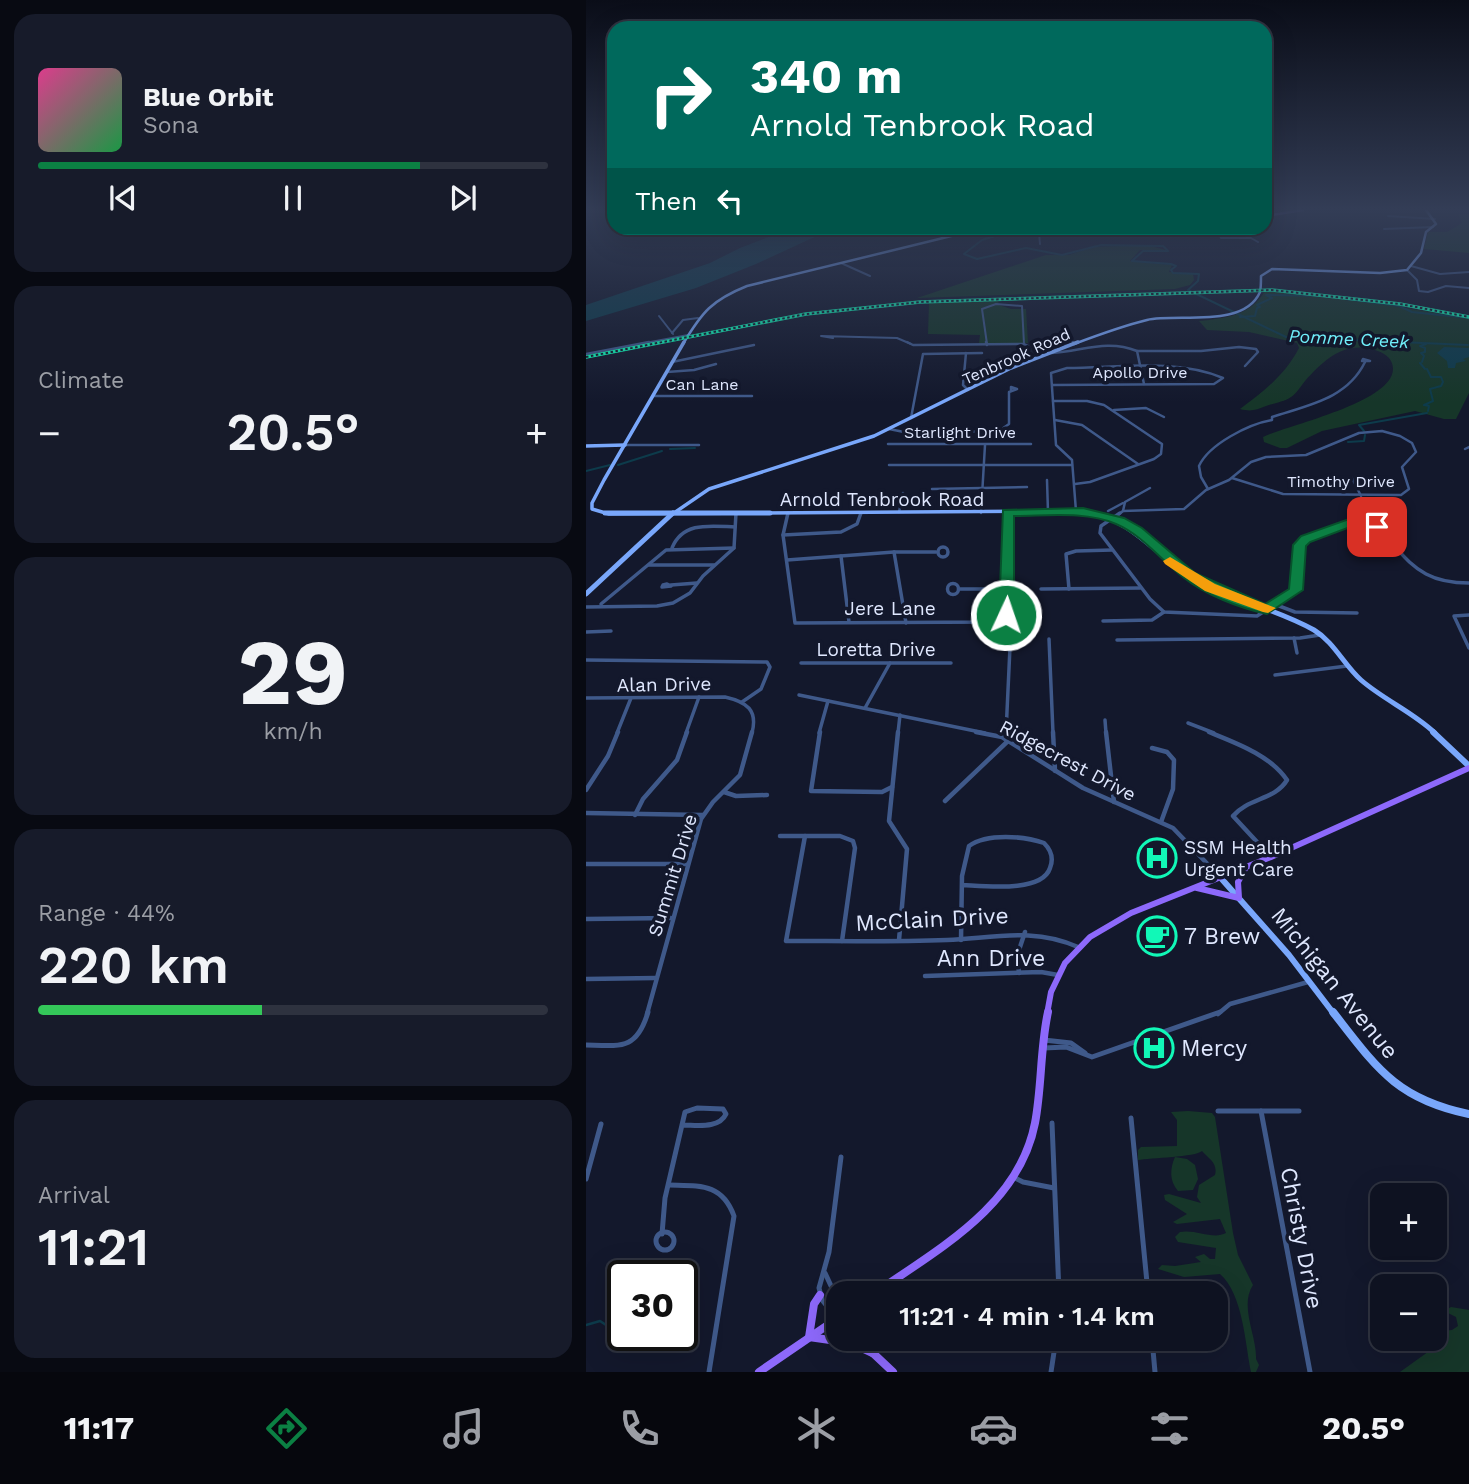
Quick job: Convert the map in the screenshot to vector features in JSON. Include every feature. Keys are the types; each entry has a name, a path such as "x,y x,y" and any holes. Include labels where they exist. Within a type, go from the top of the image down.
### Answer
{"main road":[{"path":"893,1281 958,1235 984,1212 1013,1177 1035,1129 1046,1007 1057,975 1078,947 1117,919 1271,857 1469,767"},
{"path":"1194,888 1239,898 1238,881 1247,866"},
{"path":"809,1337 814,1304 820,1294"},
{"path":"759,1372 826,1326"},
{"path":"809,1337 851,1343 872,1353 893,1372"}],"street":[{"path":"625,445 698,318 718,299 735,289 794,274"},
{"path":"866,274 870,276"},
{"name":"Tenbrook Road","path":"586,594 679,508 718,485 865,439 1074,343 1143,320 1209,318 1244,309 1260,291 1261,276 1264,274"},
{"path":"1411,274 1417,280 1419,291 1428,292 1446,286 1469,288"},
{"path":"987,345 982,309 987,305 999,304 1022,306 1024,344"},
{"path":"660,316 675,337"},
{"path":"672,333 683,320 698,318"},
{"path":"586,354 688,335"},
{"path":"1066,336 1074,343"},
{"path":"833,338 897,338 910,345 1024,344 1028,346 1029,362"},
{"path":"1052,353 1111,342 1137,351 1201,351 1239,346 1256,349 1258,352 1245,366"},
{"path":"672,362 754,345"},
{"path":"1137,351 1144,384"},
{"path":"966,353 963,385 968,390"},
{"path":"911,418 923,354 982,353"},
{"path":"1208,489 1201,478 1200,466 1203,460 1253,424 1266,419 1272,420 1272,417 1343,392 1360,377 1365,362"},
{"path":"667,372 694,370 716,364"},
{"path":"1076,511 1072,460 1057,449 1051,373 1061,369 1141,369"},
{"name":"Apollo Drive","path":"1052,385 1214,384 1222,379 1222,376 1190,369 1141,369"},
{"path":"889,429 906,433 1010,432 1004,429 1009,424 1011,390"},
{"name":"Can Lane","path":"653,396 752,396"},
{"path":"1053,401 1087,401 1104,405 1162,444 1159,456 1090,482 1075,484"},
{"path":"1113,411 1135,405 1153,410 1164,417"},
{"path":"1054,420 1082,425 1138,464"},
{"name":"Timothy Drive","path":"1360,433 1391,433 1412,443 1416,452 1402,467 1409,489 1401,495 1283,495 1232,478 1245,466 1262,458 1306,455 1360,433"},
{"name":"Starlight Drive","path":"888,444 1031,444"},
{"path":"981,513 984,444"},
{"name":"Arnold Tenbrook Road","path":"625,445 599,490 592,509 607,514 1076,511 1111,518 1137,531 1195,579 1304,625 1320,635 1370,687 1427,726 1469,767"},
{"path":"586,446 699,445"},
{"path":"889,465 1073,465"},
{"path":"1164,612 1113,550 1100,531 1101,526 1123,511 1180,510 1192,504 1208,489 1232,478"},
{"path":"1352,478 1361,496"},
{"path":"1047,480 1048,512"},
{"path":"932,489 1027,487"},
{"path":"1108,511 1150,488"},
{"path":"899,512 903,493"},
{"path":"1123,511 1125,502"},
{"path":"679,508 684,514"},
{"path":"586,607 664,605 690,593 734,548 736,513"},
{"path":"788,513 783,535 787,560 894,552 936,552"},
{"path":"783,535 841,532 857,524 861,513"},
{"name":"Jere Lane","path":"787,560 795,623 995,622 1006,615 1008,513"},
{"path":"656,514 664,522"},
{"path":"1103,621 1152,620 1164,612 1260,615 1294,593 1298,586 1301,542 1349,523 1370,524 1383,531 1425,574 1451,582 1469,583"},
{"path":"672,548 677,536 686,529 735,527"},
{"path":"599,605 649,565 660,552 672,548 734,548"},
{"path":"1069,589 1066,554 1076,551 1113,550"},
{"path":"894,552 906,623"},
{"path":"841,556 849,622"},
{"path":"649,565 716,565"},
{"path":"671,585 697,583"},
{"path":"1041,589 1142,588"},
{"path":"960,589 1008,589"},
{"path":"1274,604 1295,612 1357,613"},
{"path":"1469,615 1454,616 1469,648"},
{"path":"586,632 610,631"},
{"path":"1117,640 1294,638 1320,635"},
{"path":"1294,638 1297,653"},
{"path":"1049,639 1055,771"},
{"path":"945,801 1007,740 1010,647"},
{"path":"586,660 767,662 770,667 763,686 742,702"},
{"name":"Loretta Drive","path":"801,663 951,663"},
{"path":"865,708 890,663"},
{"path":"1275,675 1347,666"},
{"name":"Ridgecrest Drive","path":"799,695 954,725 1007,740 1077,785 1161,822 1181,834 1220,877"},
{"path":"635,815 643,799 678,760 699,697"},
{"name":"Alan Drive","path":"586,698 725,697 742,702"},
{"path":"586,790 608,756 631,698"},
{"path":"828,701 815,755 811,791 882,792 892,787"},
{"name":"Summit Drive","path":"586,1045 624,1045 636,1040 641,1032 704,814 742,771 755,723 752,710 742,702"},
{"path":"899,940 907,849 890,825 900,715"},
{"path":"1105,720 1114,802"},
{"path":"1187,723 1270,762 1285,773 1287,780 1283,789 1238,809 1233,817 1271,857"},
{"path":"1152,748 1167,752 1174,760 1173,789 1161,822"},
{"path":"724,792 736,796 767,795"},
{"path":"586,813 704,814"},
{"path":"780,836 844,836 855,844 842,941"},
{"name":"McClain Drive","path":"805,836 786,941 961,940 1025,932 1052,937 1078,947"},
{"path":"961,940 964,855 969,846 976,841 1036,840 1044,843 1051,853 1051,871 1037,883 963,885"},
{"path":"586,864 688,864"},
{"name":"Michigan Avenue","path":"1220,877 1310,982 1362,1052 1390,1080 1427,1102 1469,1114"},
{"path":"586,919 672,918"},
{"path":"1019,973 1017,956 1025,932"},
{"name":"Ann Drive","path":"925,976 1045,972 1057,975"},
{"path":"586,979 655,978"},
{"path":"1044,1044 1066,1047 1092,1057 1218,1014 1230,1004 1310,982"},
{"path":"662,1234 661,1220 685,1112 697,1108 723,1109 726,1114 724,1119 716,1124 683,1125"},
{"path":"1218,1111 1299,1111"},
{"name":"Christy Drive","path":"1261,1111 1310,1372"},
{"path":"1131,1118 1147,1281"},
{"path":"1053,1123 1053,1188 1058,1281"},
{"path":"586,1180 601,1124"},
{"path":"826,1306 819,1287 825,1273 841,1157"},
{"path":"1013,1177 1023,1182 1053,1188"},
{"path":"669,1185 703,1186 716,1190 727,1199 734,1216 709,1372"},
{"path":"825,1273 830,1281"},
{"path":"1051,1372 1054,1351"},
{"path":"1153,1351 1155,1372"}],"green space":[{"path":"989,274 1193,274 1194,280 1190,285 1175,289 917,298"},
{"path":"1265,291 1380,304 1469,318 1469,393 1456,419 1444,419 1415,411 1322,431 1287,448 1264,442 1263,437 1365,399 1382,387 1392,375 1391,361 1384,354 1368,348 1349,349 1325,361 1288,399 1253,410 1240,409 1281,374 1299,348 1297,343 1249,332 1207,330 1199,321 1228,317 1245,311"},
{"path":"998,300 999,305 1011,309 1026,309 1028,343 979,343 980,335 928,334 929,303"},
{"path":"1171,1112 1212,1113 1215,1117 1233,1233 1238,1255 1253,1285 1249,1293 1248,1312 1259,1365 1256,1372 1251,1372 1238,1306 1228,1281 1220,1274 1184,1277 1158,1269 1162,1265 1201,1262 1195,1257 1204,1254 1215,1259 1216,1248 1178,1242 1175,1237 1180,1232 1216,1235 1226,1233 1220,1219 1177,1224 1173,1222 1187,1214 1165,1200 1164,1195 1169,1194 1201,1203 1197,1197 1199,1185 1215,1175 1216,1171 1202,1151 1182,1156 1138,1160 1138,1150 1141,1147 1177,1146 1177,1120"},
{"path":"1175,1157 1187,1159 1195,1165 1198,1179 1193,1190 1178,1191 1175,1187 1171,1174"},
{"path":"1451,1307 1469,1310 1469,1372 1400,1372 1429,1351 1447,1351 1447,1330 1458,1326 1456,1317 1447,1312"}],"water":[{"path":"677,274 731,274 696,288 586,321 586,305"},
{"path":"1444,347 1469,348 1469,357 1463,359 1466,361 1456,363 1455,368 1448,368 1447,361 1437,353"}],"waterway":[{"name":"Pomme Creek","path":"1199,274 1198,281 1188,290 1244,317"},
{"path":"1244,317 1255,316 1257,308 1260,307 1257,305 1272,298 1266,295 1323,296 1399,306 1412,312 1469,318"},
{"name":"Pomme Creek","path":"1244,317 1286,337 1468,345"},
{"path":"1422,362 1424,356 1421,353 1425,352 1425,348 1420,346 1426,344"},
{"path":"1420,363 1425,369"},
{"path":"1427,369 1431,377 1441,377 1443,382 1441,386 1430,389 1433,401 1424,405 1429,406 1428,411"},
{"path":"1364,431 1359,425 1427,413"},
{"path":"1348,442 1364,441 1365,435"},
{"path":"670,449 695,448"},
{"path":"618,465 662,451"},
{"path":"586,471 610,465"},
{"path":"586,1325 600,1321 607,1326"}],"railway":[{"path":"586,357 806,314 920,302 1272,290 1400,304 1469,317"}],"slow traffic":[{"path":"1170,561 1210,587 1267,610 1268,608"}],"place":[{"name":"SSM Health Urgent Care","path":"1157,858"},
{"name":"7 Brew","path":"1157,936"},
{"name":"Mercy","path":"1154,1048"}],"route":[{"path":"1006,615 1008,513 1083,512 1120,521 1137,531 1190,576 1220,592 1267,610 1296,590 1301,542 1349,523 1377,527"}]}
